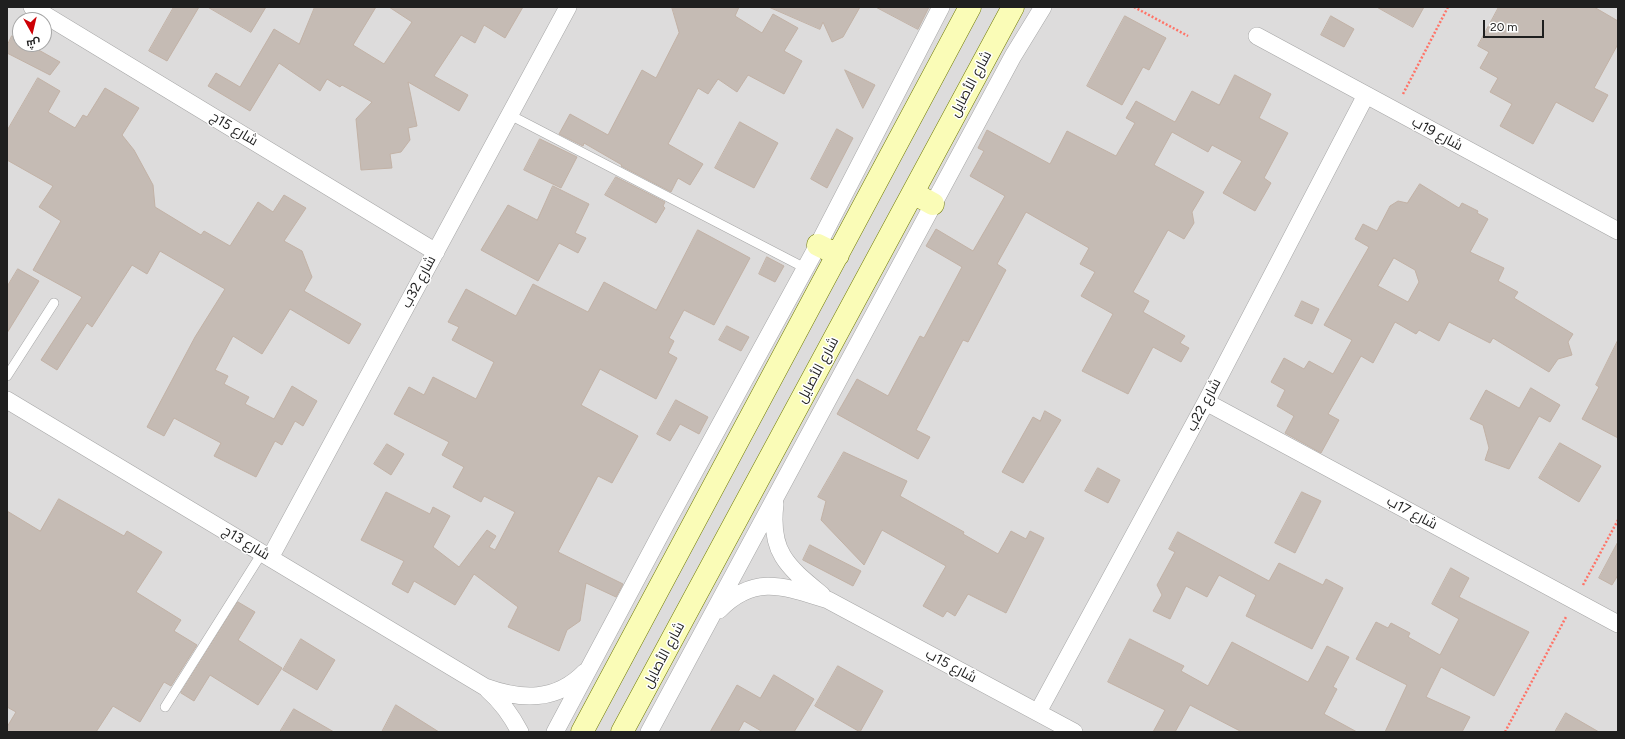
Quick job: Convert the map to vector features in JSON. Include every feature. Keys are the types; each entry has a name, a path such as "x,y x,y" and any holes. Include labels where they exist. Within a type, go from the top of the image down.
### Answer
{"street":[{"name":"شارع 15ج","path":"32,7 436,252"},
{"name":"شارع 32ب","path":"266,556 436,252 568,7"},
{"path":"555,732 667,522 818,245 941,7"},
{"path":"582,732 970,7"},
{"name":"شارع الأصايل","path":"622,732 1013,7"},
{"path":"649,732 1013,56 1043,7"},
{"name":"شارع 19ب","path":"1257,36 1618,231"},
{"name":"شارع 22ب","path":"1038,712 1206,402 1366,96"},
{"path":"913,193 933,204"},
{"path":"818,245 838,255"},
{"name":"شارع 13ج","path":"7,400 484,687 502,694 518,697 535,697 567,687 592,665"},
{"name":"شارع 17ب","path":"1206,402 1618,624"},
{"name":"شارع 15ب","path":"778,492 773,516 776,540 780,552 786,563 795,572 828,600"},
{"name":"شارع 15ب","path":"708,624 720,609 734,597 758,587 785,586 828,600 1074,732"},
{"path":"650,680 708,624"},
{"name":"شارع 13ج","path":"484,687 501,702 520,732"}],"lane":[{"path":"510,115 805,268"},
{"path":"7,376 54,303"},
{"path":"165,707 266,556"}],"path":[{"path":"1134,7 1188,36"},
{"path":"1394,111 1448,7"},
{"path":"1505,732 1618,520"}],"shaded area":[{"path":"7,7 1618,7 1618,732 7,732"}],"building":[{"path":"174,7 199,7 167,61 149,51"},
{"path":"208,7 266,7 251,32"},
{"path":"315,7 376,7 353,45 384,64 412,22 389,7 523,7 505,38 484,25 475,43 461,35 434,76 468,95 459,111 408,82 417,126 408,128 410,140 401,152 390,154 392,168 361,170 356,119 372,102 342,85 340,87 327,79 320,91 279,63 250,111 208,86 216,73 240,87 274,29 299,44"},
{"path":"672,7 739,7 735,16 762,33 773,14 798,28 784,51 802,61 784,94 748,75 737,92 718,79 708,94 698,88 668,144 703,164 690,185 678,178 671,192 621,166 622,165 584,143 583,146 559,134 570,114 608,135 642,70 656,78 679,33"},
{"path":"769,7 860,7 843,37 832,42 823,22 820,29"},
{"path":"876,7 929,7 918,29"},
{"path":"1377,7 1424,7 1413,27"},
{"path":"1499,7 1594,7 1618,21 1618,44 1594,88 1608,95 1593,122 1556,102 1533,144 1500,126 1512,104 1490,92 1498,78 1480,68 1489,52 1478,46"},
{"path":"1125,16 1166,38 1149,70 1143,67 1122,105 1087,86"},
{"path":"1331,16 1354,29 1344,47 1321,35"},
{"path":"12,36 12,52 42,52 60,62 50,75 7,53 7,46"},
{"path":"845,70 875,85 863,108"},
{"path":"1235,75 1271,94 1259,118 1288,133 1264,178 1271,183 1255,211 1223,193 1242,161 1212,145 1208,152 1172,132 1154,165 1204,192 1192,212 1194,223 1184,239 1168,230 1133,292 1149,301 1143,312 1185,336 1180,343 1189,348 1181,362 1153,347 1128,394 1082,371 1113,314 1081,296 1095,272 1080,264 1089,248 1026,212 997,264 1006,270 968,342 963,340 916,430 930,437 918,459 837,414 857,379 888,396 920,336 924,338 962,267 926,246 936,229 973,251 1005,196 970,176 984,151 978,148 987,130 1050,164 1067,131 1116,156 1135,123 1126,118 1136,101 1175,122 1192,91 1219,105"},
{"path":"38,78 60,91 48,112 75,128 83,115 87,117 105,88 139,108 122,135 134,150 153,185 155,207 201,235 204,231 230,246 258,202 273,212 284,195 306,208 284,241 302,251 312,277 304,291 361,324 349,344 290,309 262,354 233,336 215,370 228,376 224,384 249,397 245,404 274,419 292,386 317,401 303,426 295,421 282,445 275,441 256,477 214,456 221,443 174,418 164,436 147,427 195,337 225,289 160,251 147,274 132,265 92,327 87,323 57,370 41,360 82,297 33,270 61,221 39,207 53,186 7,160 7,131"},
{"path":"740,122 778,143 754,188 715,168"},
{"path":"837,129 853,138 827,188 811,179"},
{"path":"540,139 577,157 561,188 524,170"},
{"path":"616,177 665,202 663,206 665,208 656,223 605,195"},
{"path":"1420,184 1459,208 1462,203 1478,211 1477,213 1488,219 1470,252 1504,268 1498,281 1518,292 1514,298 1573,334 1568,342 1572,355 1558,359 1549,372 1493,338 1490,343 1449,322 1439,341 1419,330 1416,334 1395,322 1373,363 1361,356 1328,414 1339,420 1321,453 1285,433 1294,416 1277,406 1285,390 1271,382 1284,358 1304,369 1309,361 1333,374 1352,340 1324,325 1369,247 1355,239 1363,224 1377,231 1390,206 1398,201 1407,203","holes":["1394,258 1415,270 1419,282 1408,302 1378,286"]},
{"path":"553,186 589,204 575,233 586,238 578,253 559,243 538,281 481,250 508,205 537,220"},
{"path":"698,230 750,258 714,325 684,310 669,338 674,341 668,353 677,358 656,399 600,369 581,405 638,436 612,483 598,476 558,552 623,584 616,597 586,583 580,621 567,630 559,651 508,627 518,607 474,574 455,605 414,581 408,593 392,584 404,561 361,540 386,492 430,514 433,507 450,516 433,547 459,567 487,530 496,536 489,547 495,550 515,512 484,496 481,502 453,487 464,467 442,455 449,442 394,414 409,387 424,395 433,377 476,399 494,362 452,340 459,327 448,322 466,289 516,316 533,284 588,312 604,282 656,310"},
{"path":"767,257 784,266 775,282 759,274"},
{"path":"18,269 39,281 7,333 7,287"},
{"path":"1302,301 1319,309 1312,324 1295,316"},
{"path":"727,326 749,337 741,351 719,340"},
{"path":"1618,340 1618,438 1582,419 1599,387 1596,385"},
{"path":"1531,388 1560,405 1550,422 1539,416 1509,469 1485,460 1489,448 1483,425 1470,419 1486,390 1519,408"},
{"path":"676,400 708,417 699,434 680,424 670,441 657,434"},
{"path":"1045,411 1061,420 1023,483 1002,472 1033,417 1040,421"},
{"path":"1560,443 1601,466 1579,502 1539,478"},
{"path":"387,444 404,454 391,475 374,464"},
{"path":"844,452 907,481 900,496 964,532 963,534 998,554 1011,531 1026,539 1030,531 1044,538 1006,613 968,594 955,616 947,611 943,617 923,606 946,566 882,530 864,565 821,520 826,501 818,497"},
{"path":"1098,468 1120,480 1108,503 1085,491"},
{"path":"1302,492 1321,501 1295,553 1275,543"},
{"path":"59,499 124,536 127,531 162,552 136,592 181,620 174,631 197,645 171,686 164,682 140,722 113,706 96,732 7,732 7,727 16,712 7,707 7,511 40,531"},
{"path":"1178,532 1269,581 1279,563 1323,585 1326,579 1343,588 1312,649 1246,616 1256,595 1219,575 1207,597 1186,586 1170,619 1153,611 1162,595 1157,585 1175,552 1169,549"},
{"path":"1618,542 1618,575 1612,585 1599,578"},
{"path":"810,545 861,571 853,586 803,560"},
{"path":"1451,568 1469,578 1459,597 1529,632 1494,696 1441,667 1426,697 1470,717 1462,732 1385,732 1407,685 1356,659 1376,622 1388,628 1391,623 1410,633 1408,637 1440,655 1459,619 1432,604"},
{"path":"238,602 255,612 238,640 282,668 258,705 210,675 194,701 181,693"},
{"path":"301,639 335,660 317,690 283,670"},
{"path":"1130,639 1184,666 1181,671 1208,686 1232,642 1308,682 1327,646 1349,657 1333,687 1337,689 1324,714 1357,732 1242,732 1190,705 1175,732 1153,732 1165,710 1108,682"},
{"path":"838,666 883,691 860,732 815,706"},
{"path":"774,675 814,699 794,732 763,732 744,721 738,732 710,732 737,685 760,698"},
{"path":"396,705 439,732 382,732"},
{"path":"294,709 334,732 280,732"},
{"path":"1566,713 1599,732 1555,732"}]}
